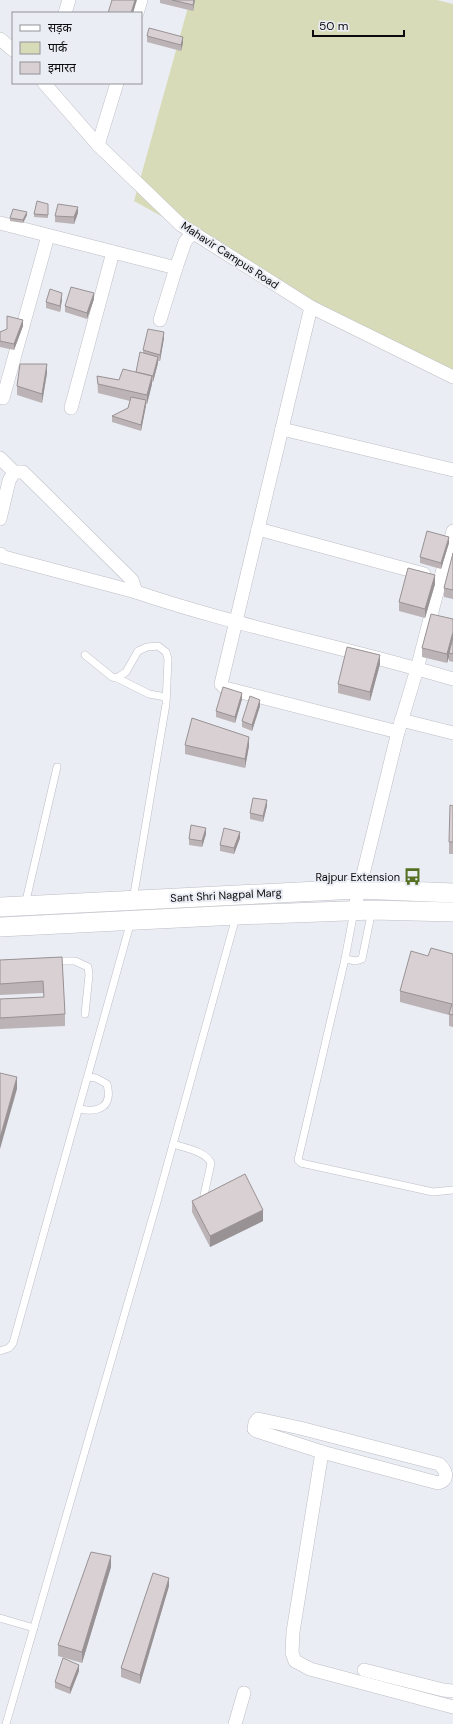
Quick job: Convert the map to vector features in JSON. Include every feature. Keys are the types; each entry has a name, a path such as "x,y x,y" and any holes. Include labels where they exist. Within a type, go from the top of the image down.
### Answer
{"main road":[{"name":"Sant Shri Nagpal Marg","path":"0,907 358,889 453,893"},
{"name":"Sant Shri Nagpal Marg","path":"0,927 236,915 372,910 453,912"}],"street":[{"path":"65,12 69,0"},
{"path":"137,12 141,0"},
{"path":"0,39 12,49"},
{"name":"Mahavir Campus Road","path":"45,84 98,145 181,225 311,307 453,378"},
{"path":"98,145 117,84"},
{"path":"0,223 176,268"},
{"path":"160,320 185,242 193,232"},
{"path":"3,398 48,236"},
{"path":"71,408 113,252"},
{"path":"311,307 235,621 221,681 222,686 400,726 453,733"},
{"path":"282,429 453,470"},
{"path":"0,458 14,472 23,472 72,519 132,580 136,592"},
{"path":"0,519 9,481 14,472"},
{"path":"258,529 441,578"},
{"path":"354,911 358,889 400,726 417,669 453,531"},
{"path":"0,554 4,557 136,592 166,602 453,679"},
{"path":"258,1419 267,1420 439,1464 446,1471 446,1474 442,1482 438,1483 322,1452 257,1431 254,1429 255,1423 258,1419"},
{"path":"322,1452 293,1632 292,1653 295,1661 310,1668 453,1708"},
{"path":"364,1670 453,1691"},
{"path":"235,1724 244,1692"}],"lane":[{"path":"117,678 126,672 138,651 147,647 158,646 166,652 168,659 166,697 133,900"},
{"path":"85,655 112,677 149,694 166,697"},
{"path":"25,905 57,767"},
{"path":"345,959 356,961 362,959 372,910"},
{"path":"354,911 345,959 298,1160 301,1163 308,1165 433,1192 453,1190"},
{"path":"6,1724 173,1144 236,915"},
{"path":"0,1351 9,1348 13,1343 131,920"},
{"path":"44,961 75,961 88,967 89,975 85,1014"},
{"path":"79,1109 89,1111 99,1110 106,1104 109,1095 107,1084 96,1078 88,1077"},
{"path":"173,1144 201,1154 208,1158 211,1163 202,1200"},
{"path":"0,1618 34,1628"}],"green space":[{"path":"190,0 437,0 453,4 453,373 327,308 134,201"}],"building":[{"path":"112,0 135,0 131,12 108,12"},
{"path":"172,0 194,0 193,5"},
{"path":"149,28 183,37 181,45 147,36"},
{"path":"37,201 48,204 48,215 34,214"},
{"path":"58,204 78,207 74,217 55,216"},
{"path":"13,209 27,212 23,220 10,218"},
{"path":"71,287 94,293 87,313 65,306"},
{"path":"50,289 62,293 60,306 46,302"},
{"path":"7,316 23,320 14,344 0,341 0,332 7,329"},
{"path":"148,329 164,332 160,355 143,350"},
{"path":"140,352 158,357 153,376 136,372"},
{"path":"20,364 47,364 42,394 17,386"},
{"path":"123,369 152,376 147,395 98,384 97,376 119,380"},
{"path":"131,397 146,400 141,425 112,416 128,408"},
{"path":"427,531 449,537 441,563 420,557"},
{"path":"453,553 453,590 444,588"},
{"path":"408,568 435,575 425,609 399,602"},
{"path":"431,614 453,619 453,632 447,654 422,648"},
{"path":"453,637 453,654 449,653"},
{"path":"347,647 380,655 370,692 338,684"},
{"path":"223,687 242,693 235,717 216,711"},
{"path":"250,696 260,700 252,725 242,721"},
{"path":"192,718 249,737 245,759 185,745"},
{"path":"253,798 267,800 263,816 250,813"},
{"path":"450,805 453,806 453,842 449,842"},
{"path":"191,825 206,828 202,841 189,839"},
{"path":"224,828 240,832 234,848 220,845"},
{"path":"431,948 453,954 453,1015 449,1014 452,1004 400,991 411,951 428,956"},
{"path":"62,957 65,1014 0,1018 0,999 44,997 43,981 0,984 0,960"},
{"path":"0,1073 17,1077 0,1138"},
{"path":"245,1174 263,1210 210,1236 192,1201"},
{"path":"91,1552 111,1556 82,1652 58,1645"},
{"path":"153,1573 169,1578 140,1675 121,1668"},
{"path":"63,1658 79,1665 70,1688 55,1682"}],"place":[{"name":"Rajpur Extension","path":"413,877"}]}
